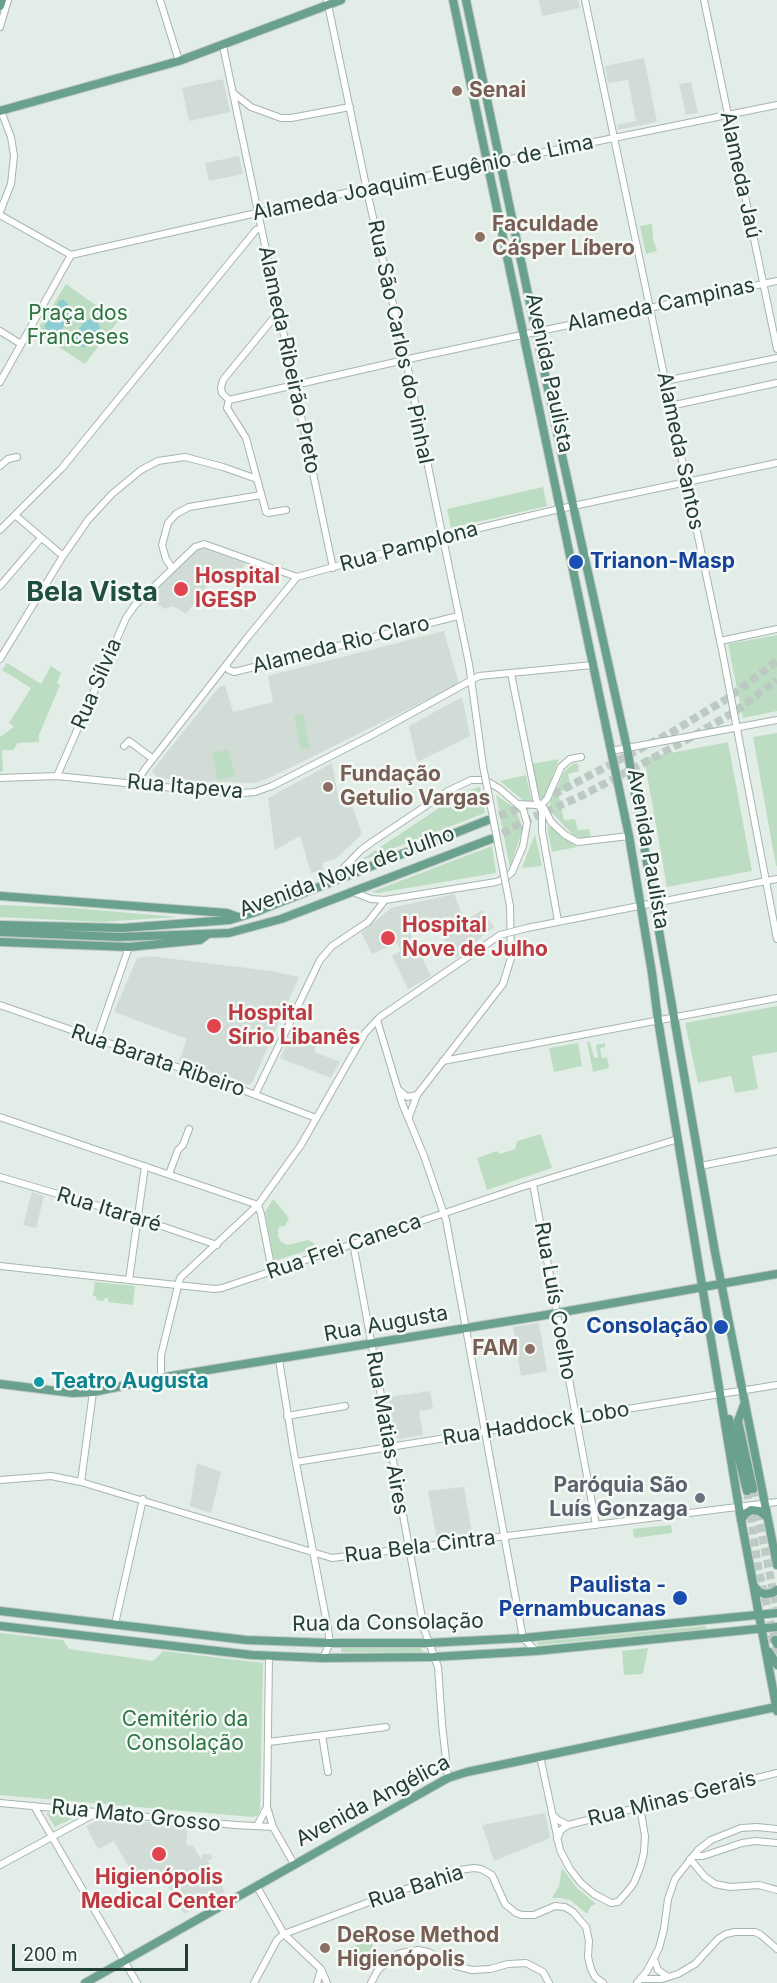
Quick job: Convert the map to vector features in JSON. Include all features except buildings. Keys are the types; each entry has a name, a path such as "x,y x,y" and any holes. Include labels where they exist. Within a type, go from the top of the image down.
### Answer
{"main road":[{"path":"0,6 2,0"},
{"path":"1,111 180,61 223,46 328,2 341,0"},
{"name":"Avenida Paulista","path":"453,0 629,836 741,1520 777,1709"},
{"name":"Avenida Paulista","path":"466,0 573,507 627,748 673,1017 742,1391 744,1404 738,1422 753,1488"},
{"name":"Avenida Nove de Julho","path":"0,925 100,928 239,918 488,820"},
{"name":"Avenida Nove de Julho","path":"0,942 129,947 200,940 209,934 243,930 281,919 491,839"},
{"path":"0,896 227,913 239,918"},
{"path":"0,932 73,936 209,934"},
{"name":"Rua Augusta","path":"0,1384 72,1393 93,1392 161,1378 466,1329 777,1274"},
{"path":"723,1408 753,1488 764,1504 777,1565"},
{"path":"736,1488 741,1494 751,1495 757,1491 753,1488"},
{"path":"741,1520 746,1513 753,1510 760,1511 767,1516"},
{"path":"754,1586 759,1592 765,1594 777,1590"},
{"name":"Rua da Consolação","path":"0,1611 256,1641 428,1643 523,1638 777,1613"},
{"path":"67,1619 67,1634"},
{"name":"Rua da Consolação","path":"0,1626 269,1656 323,1658 433,1657 536,1651 777,1627"},
{"path":"766,1647 777,1665"},
{"name":"Avenida Angélica","path":"85,1983 448,1778 540,1756 777,1709"}],"street":[{"path":"0,27 8,0"},
{"path":"160,0 180,61"},
{"name":"Alameda Santos","path":"585,0 720,641 777,939"},
{"name":"Alameda Jaú","path":"704,0 777,349"},
{"name":"Rua São Carlos do Pinhal","path":"328,2 471,680 482,759 510,906 511,958 503,984 443,1061"},
{"name":"Alameda Ribeirão Preto","path":"223,46 333,568"},
{"path":"233,92 249,106 281,118 350,107"},
{"name":"Alameda Joaquim Eugênio de Lima","path":"71,255 367,188 777,105"},
{"path":"0,382 71,255 0,214 11,184 14,156 11,137 1,111"},
{"path":"0,530 62,468 256,230 261,228"},
{"name":"Alameda Campinas","path":"229,400 405,359 777,281"},
{"path":"280,315 272,320 223,380 221,390 229,400 226,408 246,438 267,513 286,510"},
{"path":"0,331 21,344"},
{"path":"665,381 777,358"},
{"path":"670,406 777,383"},
{"path":"0,466 8,459 17,457"},
{"path":"0,659 63,556 88,520 112,494 141,470 158,461 184,457 257,478"},
{"name":"Rua Pamplona","path":"297,578 442,537 559,509 777,463"},
{"path":"172,568 163,551 163,538 168,523 176,514 189,507 261,495"},
{"path":"15,515 63,556"},
{"path":"0,586 41,538"},
{"name":"Rua Sílvia","path":"57,776 126,618 135,605 195,547 204,544 297,578"},
{"path":"136,783 297,578"},
{"name":"Alameda Rio Claro","path":"226,666 234,672 458,616"},
{"path":"720,641 777,629"},
{"name":"Rua Itapeva","path":"0,778 57,776 243,794 264,790 370,736 478,676 593,665"},
{"path":"510,672 530,774 536,799 542,811 541,817 558,921"},
{"path":"611,751 777,720"},
{"path":"128,741 153,759"},
{"path":"540,806 547,799 561,767 570,759 581,757"},
{"path":"331,882 360,850 460,784 471,780 485,780 500,789 517,804 525,816 527,829 516,866 504,879 385,900 370,899 353,891"},
{"path":"517,804 540,806 565,835 578,842 629,836"},
{"path":"527,829 541,817"},
{"path":"161,1378 162,1355 180,1278 258,1205 301,1145 358,1042 377,1020 500,935 558,921 777,879"},
{"path":"370,899 374,914"},
{"path":"255,1095 320,960 332,946 363,926 385,900"},
{"path":"97,1039 129,947"},
{"path":"409,1117 417,1095 443,1061 777,998"},
{"name":"Rua Barata Ribeiro","path":"0,1005 316,1118"},
{"path":"377,1020 398,1090 444,1213 523,1638 536,1651"},
{"path":"398,1090 407,1097 417,1095"},
{"path":"0,1117 258,1205"},
{"path":"169,1174 189,1130"},
{"name":"Rua Frei Caneca","path":"0,1266 215,1289 533,1184 678,1139"},
{"path":"700,1166 777,1151"},
{"path":"129,1280 145,1166"},
{"name":"Rua Itararé","path":"0,1177 137,1218 217,1245"},
{"name":"Rua Luís Coelho","path":"533,1184 596,1525"},
{"path":"258,1205 272,1271"},
{"name":"Rua Matias Aires","path":"353,1243 409,1549 428,1643 438,1667 448,1778"},
{"path":"279,1360 287,1416 330,1642 323,1658"},
{"name":"Rua Haddock Lobo","path":"296,1462 777,1385"},
{"path":"81,1482 93,1392"},
{"path":"287,1416 345,1406"},
{"name":"Rua Bela Cintra","path":"0,1480 51,1476 81,1482 326,1557 339,1558 777,1502"},
{"path":"115,1624 142,1499"},
{"path":"269,1656 267,1807 273,1827 294,1864"},
{"path":"269,1742 386,1727"},
{"path":"322,1735 328,1773"},
{"path":"540,1756 557,1840 565,1860 581,1882 600,1898 611,1903 616,1903 621,1899 634,1882 644,1852 645,1829 640,1807"},
{"name":"Rua Minas Gerais","path":"557,1840 561,1830 568,1825 777,1773"},
{"name":"Rua Mato Grosso","path":"0,1803 273,1827"},
{"path":"34,1806 137,1983"},
{"path":"257,1826 267,1807"},
{"name":"Rua Minas Gerais","path":"550,1810 558,1821 568,1825"},
{"path":"0,1865 99,1812"},
{"path":"639,1981 654,1959 664,1929 668,1899 675,1880 691,1858 711,1840 726,1833 741,1828 777,1829"},
{"path":"691,1858 742,1843 755,1841 777,1843"},
{"path":"703,1873 707,1854"},
{"path":"691,1858 710,1881 722,1886 759,1885 777,1890"},
{"name":"Rua Bahia","path":"284,1934 460,1870 481,1869 492,1875 505,1904 516,1913 528,1916 547,1908 561,1906 579,1917 586,1927 589,1941 588,1964 595,1977 603,1983"},
{"path":"255,1885 284,1934 321,1969 327,1983"},
{"path":"639,1981 669,1977 695,1964 726,1934 745,1930 755,1932 777,1949"},
{"path":"254,1983 277,1940 284,1934"},
{"path":"371,1983 378,1970 392,1957 418,1950 428,1952 456,1966 472,1970 490,1970 508,1964 526,1963 543,1972 549,1983"},
{"path":"654,1959 658,1970 669,1977"},
{"path":"316,1983 321,1969"}],"shaded area":[{"path":"539,0 578,0 580,8 542,16"},
{"path":"644,58 657,122 618,130 617,125 636,121 628,80 608,83 605,66"},
{"path":"223,79 230,112 189,121 182,88"},
{"path":"691,82 698,113 686,115 679,84"},
{"path":"239,156 243,174 209,181 205,163"},
{"name":"Hospital IGESP","path":"200,547 245,563 237,579 221,567 186,614 173,606 165,609 147,598"},
{"path":"444,631 459,684 267,779 254,783 190,781 158,778 152,771 219,687 225,685 233,712 273,702 268,676"},
{"path":"462,697 470,736 417,762 409,726"},
{"path":"332,763 340,806 350,800 362,834 337,858 322,863 323,870 311,873 300,836 275,850 268,798"},
{"name":"Hospital Nove de Julho","path":"454,894 465,921 482,910 494,927 456,958 431,917 406,925 431,976 408,989 392,956 401,951 397,943 372,954 361,933 391,908"},
{"name":"Hospital Sírio Libanês","path":"150,956 271,971 299,977 252,1083 249,1085 179,1061 187,1039 114,1012 137,958"},
{"path":"295,1026 320,1036 314,1052 340,1062 331,1078 280,1058"},
{"path":"32,1192 44,1196 36,1228 23,1225"},
{"name":"FAM","path":"539,1323 547,1371 521,1376 513,1327"},
{"path":"430,1391 433,1409 419,1411 423,1435 399,1439 396,1437 389,1397"},
{"path":"197,1463 221,1472 211,1513 190,1506"},
{"path":"464,1487 472,1534 437,1539 428,1491"},
{"path":"545,1813 550,1838 494,1861 482,1825"},
{"name":"Higienópolis Medical Center","path":"107,1817 188,1827 186,1845 193,1846 201,1859 203,1854 211,1854 212,1858 208,1861 225,1892 184,1914 159,1871 138,1884 114,1841 98,1849 86,1826"}],"green space":[{"path":"652,224 657,251 646,254 640,226"},
{"name":"Praça dos Franceses","path":"66,284 118,321 85,364 36,332"},
{"path":"543,487 547,506 451,528 447,509"},
{"path":"777,635 777,711 743,718 728,644"},
{"path":"7,663 41,684 51,666 61,673 57,683 60,685 39,735 39,742 18,743 13,750 2,750 3,771 0,772 0,737 14,727 9,723 31,688 2,670"},
{"path":"303,714 310,748 301,750 294,716"},
{"path":"777,733 777,866 776,866 753,737"},
{"path":"728,742 752,871 667,887 644,758"},
{"path":"228,749 235,776 218,780 212,753"},
{"path":"559,759 545,796 539,799 531,764"},
{"path":"578,763 579,771 568,774 571,789 558,792 564,820 575,819 578,830 589,829 591,837 574,836 552,813 550,803 564,772 573,764"},
{"path":"526,775 532,802 525,802 500,781"},
{"path":"480,787 485,813 358,862 463,792"},
{"path":"496,795 515,808 523,828 510,868"},
{"path":"547,827 551,827 577,847 552,852"},
{"path":"535,835 542,866 522,868 529,849"},
{"path":"492,846 496,873 378,893 371,892"},
{"path":"0,905 74,908 177,917 101,922 0,917"},
{"path":"777,1006 777,1052 752,1056 758,1089 735,1093 731,1076 698,1083 685,1023"},
{"path":"587,1042 590,1042 594,1058 598,1057 596,1045 605,1043 605,1047 600,1048 602,1058 607,1057 609,1068 593,1072"},
{"path":"578,1043 582,1066 554,1072 549,1048"},
{"path":"541,1134 552,1168 487,1190 477,1158 497,1151 500,1154 515,1149 517,1141"},
{"path":"273,1199 289,1218 285,1226 280,1226 278,1229 281,1242 288,1245 308,1240 315,1244 315,1248 274,1261 265,1212"},
{"path":"95,1282 135,1286 133,1305 108,1302 108,1298 104,1301 96,1300 97,1297 93,1296"},
{"path":"671,1525 672,1533 634,1538 633,1529"},
{"path":"706,1626 707,1629 538,1645 537,1642"},
{"name":"Cemitério da Consolação","path":"0,1633 63,1640 69,1649 153,1661 163,1651 263,1663 260,1810 258,1815 253,1817 0,1795"},
{"path":"341,1648 421,1648 423,1652 341,1652"},
{"path":"648,1648 643,1674 624,1675 622,1651"},
{"path":"46,1813 79,1815 55,1827"},
{"path":"562,1868 577,1888 596,1904 591,1906 587,1914 570,1900 552,1898 559,1886"},
{"path":"371,1940 375,1952 352,1960 348,1948"}],"water":[{"path":"60,300 68,304 71,312 62,329 52,333 45,329 45,325"},
{"path":"90,319 98,322 101,332 90,346 83,347 77,343 75,335 84,322"}],"tunnel":[{"path":"543,800 672,732 728,698 777,661"},
{"path":"492,839 525,821 583,795 683,742 736,711 777,680"},
{"path":"488,820 528,805"},
{"path":"753,1489 777,1611"},
{"path":"747,1491 758,1566 775,1640"},
{"path":"772,1635 777,1670"}],"place":[{"name":"Senai","path":"457,91"},
{"name":"Faculdade Cásper Líbero","path":"480,237"},
{"name":"Trianon-Masp","path":"576,562"},
{"name":"Hospital IGESP","path":"181,589"},
{"name":"Fundação Getulio Vargas","path":"328,787"},
{"name":"Hospital Nove de Julho","path":"388,938"},
{"name":"Hospital Sírio Libanês","path":"214,1026"},
{"name":"Consolação","path":"721,1327"},
{"name":"FAM","path":"530,1349"},
{"name":"Teatro Augusta","path":"39,1382"},
{"name":"Paróquia São Luís Gonzaga","path":"700,1498"},
{"name":"Paulista - Pernambucanas","path":"680,1598"},
{"name":"Higienópolis Medical Center","path":"159,1854"},
{"name":"DeRose Method Higienópolis","path":"325,1948"}],"district":[{"name":"Bela Vista","path":"92,593"}]}
